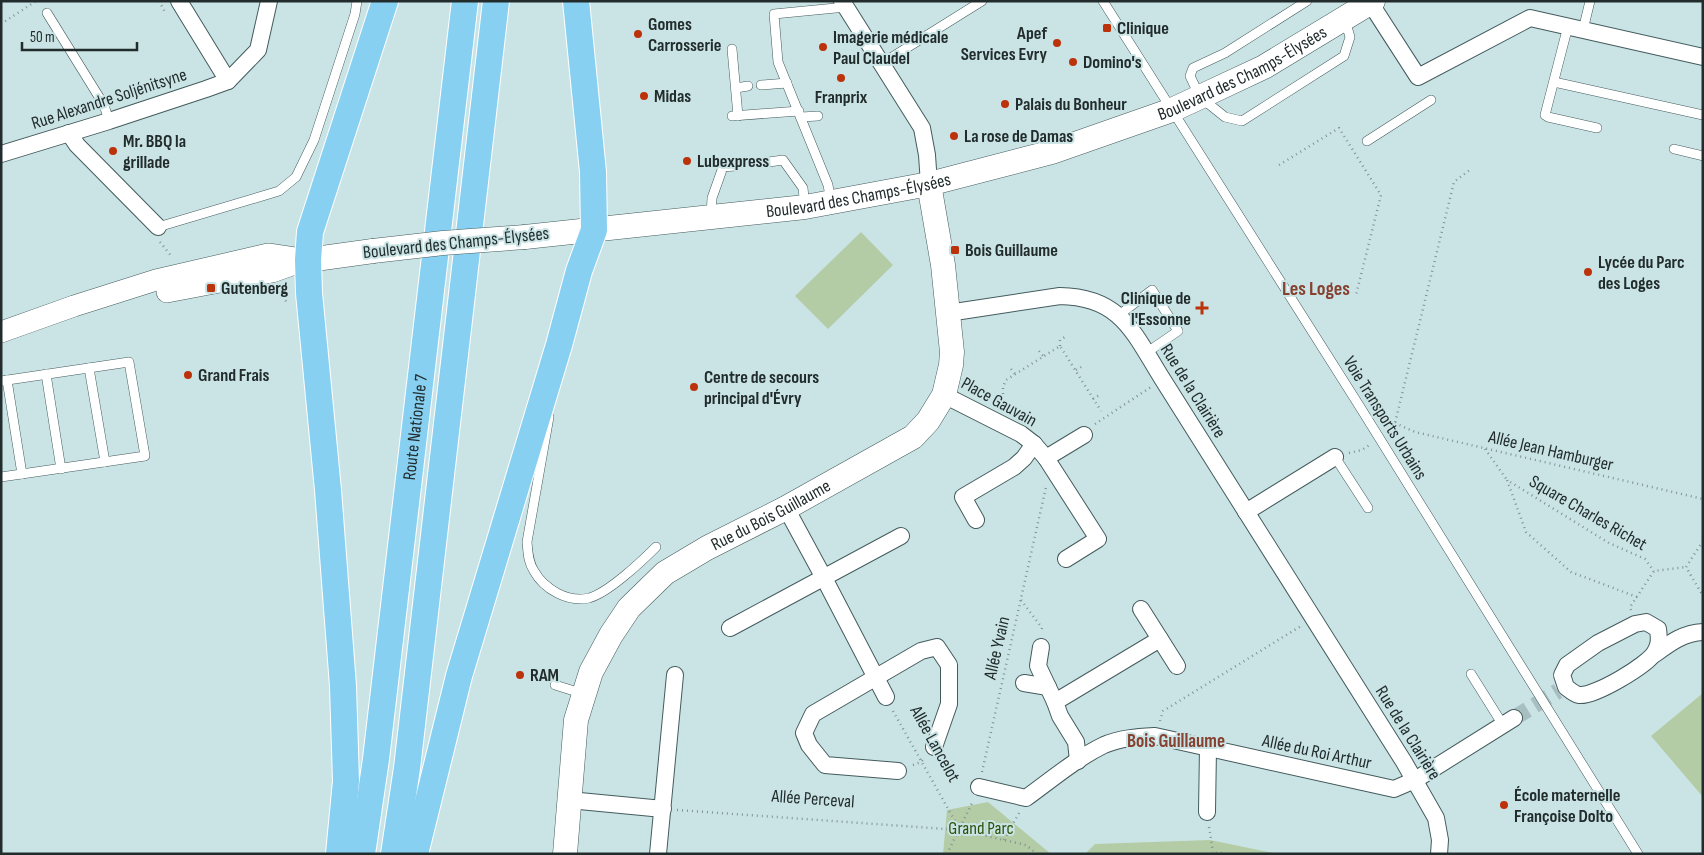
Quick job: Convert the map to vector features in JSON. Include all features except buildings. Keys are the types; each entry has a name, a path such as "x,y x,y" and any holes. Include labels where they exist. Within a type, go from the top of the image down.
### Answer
{"main road":[{"path":"339,854 346,782 343,686 328,490 309,293 308,260 310,232 385,1"},
{"name":"Route Nationale 7","path":"362,854 376,759 465,1"},
{"name":"Route Nationale 7","path":"394,854 408,768 496,1"},
{"path":"415,854 459,676 559,346 579,271 594,230 593,172 576,1"},
{"name":"Boulevard des Champs-Élysées","path":"308,260 443,243 525,237 805,208 929,184 1052,152 1172,110 1264,67 1371,2"},
{"name":"Rue du Bois Guillaume","path":"565,854 576,720 591,672 611,635 629,608 665,573 707,548 786,508 913,437 928,421 944,395 949,381 952,352 943,265 929,184"}],"street":[{"path":"179,1 228,81"},
{"name":"Rue Alexandre Soljénitsyne","path":"1,154 109,122 228,81 258,50 270,1"},
{"path":"1371,2 1418,77 1530,18 1703,57"},
{"path":"844,4 922,128 927,155 929,184"},
{"path":"69,133 77,145 158,226"},
{"name":"Boulevard des Champs-Élysées","path":"1,333 74,306 156,280 268,254 308,260"},
{"name":"Boulevard des Champs-Élysées","path":"1,333 163,293 272,272 308,260"},
{"name":"Rue de la Clairière","path":"948,313 1060,296 1078,296 1093,300 1119,315 1146,353 1415,780 1436,818 1440,840 1439,854"},
{"name":"Place Gauvain","path":"944,395 1021,434 1034,444 1050,464 1098,539 1066,559"},
{"path":"1050,464 1084,436"},
{"name":"Place Gauvain","path":"976,520 963,497 1014,467 1024,458 1034,444"},
{"path":"1246,512 1335,457"},
{"name":"Allée Lancelot","path":"786,508 886,697"},
{"path":"730,628 901,536"},
{"path":"1141,609 1177,666"},
{"path":"1675,639 1646,622 1635,624 1598,643 1567,665 1562,675 1562,689 1577,695 1588,694 1625,677 1675,639 1703,632"},
{"path":"1655,654 1660,641 1658,630"},
{"path":"1055,702 1160,639"},
{"name":"Allée Lancelot","path":"898,771 825,764 809,745 804,733 813,714 921,651 937,647 948,665 950,704 934,747"},
{"path":"1041,647 1038,666 1060,716 1076,742 1078,761"},
{"path":"658,854 675,676"},
{"path":"1024,683 1048,687"},
{"name":"Allée du Roi Arthur","path":"1026,798 1105,744 1130,738 1155,736 1394,789 1415,780 1509,722"},
{"path":"1207,812 1208,748"},
{"path":"979,786 1026,798"},
{"path":"569,800 663,809"}],"lane":[{"path":"158,226 279,192 296,177 314,140 355,14 357,1"},
{"path":"882,64 982,1"},
{"name":"Voie Transports Urbains","path":"1103,1 1638,854"},
{"path":"1307,1 1225,53 1193,68 1190,76 1200,97 1224,117 1242,121 1344,56 1350,37 1344,18"},
{"path":"1590,1 1576,28 1554,82 1546,114 1548,117 1597,128"},
{"path":"831,203 818,151 778,62 774,14 844,4"},
{"path":"47,13 104,105 109,122"},
{"path":"732,49 736,88 735,116 800,114 818,116"},
{"path":"1554,82 1703,115"},
{"path":"761,85 787,83"},
{"path":"736,88 748,86"},
{"path":"1367,141 1431,100"},
{"path":"1674,149 1703,156"},
{"path":"769,162 783,160 803,188 805,208"},
{"path":"711,218 712,198 723,167 735,166"},
{"path":"1119,315 1152,290 1178,331 1146,353"},
{"path":"559,346 546,444 527,542 533,571 551,590 569,598 589,598 622,578 656,548"},
{"path":"1,477 61,469 145,456 129,362 4,381 22,474"},
{"path":"88,368 104,462"},
{"path":"46,374 61,469"},
{"path":"1335,457 1368,508"},
{"path":"1471,674 1509,722"},
{"path":"555,685 585,694"}],"path":[{"path":"1,24 36,1"},
{"path":"159,1 168,17"},
{"path":"1279,165 1339,128 1381,195 1356,295"},
{"path":"1335,457 1362,450 1379,440 1395,423 1454,182 1471,169"},
{"path":"158,226 152,233 186,273"},
{"path":"1065,338 1060,340 1060,346 1100,411"},
{"path":"1003,394 1006,380 1060,346"},
{"path":"1039,350 1043,356"},
{"path":"1075,370 1083,366"},
{"path":"1011,369 1015,374"},
{"path":"1084,436 1088,429 1163,380"},
{"path":"1093,399 1101,394"},
{"name":"Allée Jean Hamburger","path":"1395,423 1414,432 1703,499"},
{"name":"Square Charles Richet","path":"1484,448 1506,480 1526,532 1571,572 1637,598"},
{"name":"Allée Yvain","path":"947,854 960,830 979,786 1050,464"},
{"name":"Square Charles Richet","path":"1506,480 1609,543 1646,559 1654,571"},
{"path":"1635,624 1630,607 1654,571 1686,567 1703,541"},
{"path":"1686,567 1703,596"},
{"path":"1021,600 1042,628 1041,647"},
{"path":"1155,736 1163,711 1313,618"},
{"name":"Allée Lancelot","path":"886,697 960,830"},
{"path":"898,771 921,762 934,747"},
{"path":"1004,840 1026,798"},
{"name":"Allée Perceval","path":"663,809 960,830 1026,845 1037,854"},
{"path":"1207,812 1212,853 1220,852 1223,854"},
{"path":"1699,854 1703,851"}],"green space":[{"path":"861,232 893,265 828,329 795,296"},
{"path":"1703,693 1703,797 1651,736"},
{"name":"Grand Parc","path":"988,802 1051,854 943,854 947,810"},
{"path":"1210,840 1278,854 1085,854 1095,844"}],"tunnel":[{"path":"1514,718 1558,691"}],"place":[{"name":"Clinique","path":"1107,28"},
{"name":"Gomes Carrosserie","path":"638,34"},
{"name":"Apef Services Evry","path":"1057,43"},
{"name":"Imagerie médicale Paul Claudel","path":"823,47"},
{"name":"Domino's","path":"1073,62"},
{"name":"Franprix","path":"841,78"},
{"name":"Midas","path":"644,96"},
{"name":"Palais du Bonheur","path":"1005,104"},
{"name":"La rose de Damas","path":"954,136"},
{"name":"Mr. BBQ la grillade","path":"113,151"},
{"name":"Lubexpress","path":"687,161"},
{"name":"Bois Guillaume","path":"955,250"},
{"name":"Lycée du Parc des Loges","path":"1588,272"},
{"name":"Gutenberg","path":"211,288"},
{"name":"Clinique de l'Essonne","path":"1202,308"},
{"name":"Grand Frais","path":"188,375"},
{"name":"Centre de secours principal d'Évry","path":"694,387"},
{"name":"RAM","path":"520,675"},
{"name":"École maternelle Françoise Dolto","path":"1504,805"}],"district":[{"name":"Les Loges","path":"1316,289"},
{"name":"Bois Guillaume","path":"1176,741"}]}
